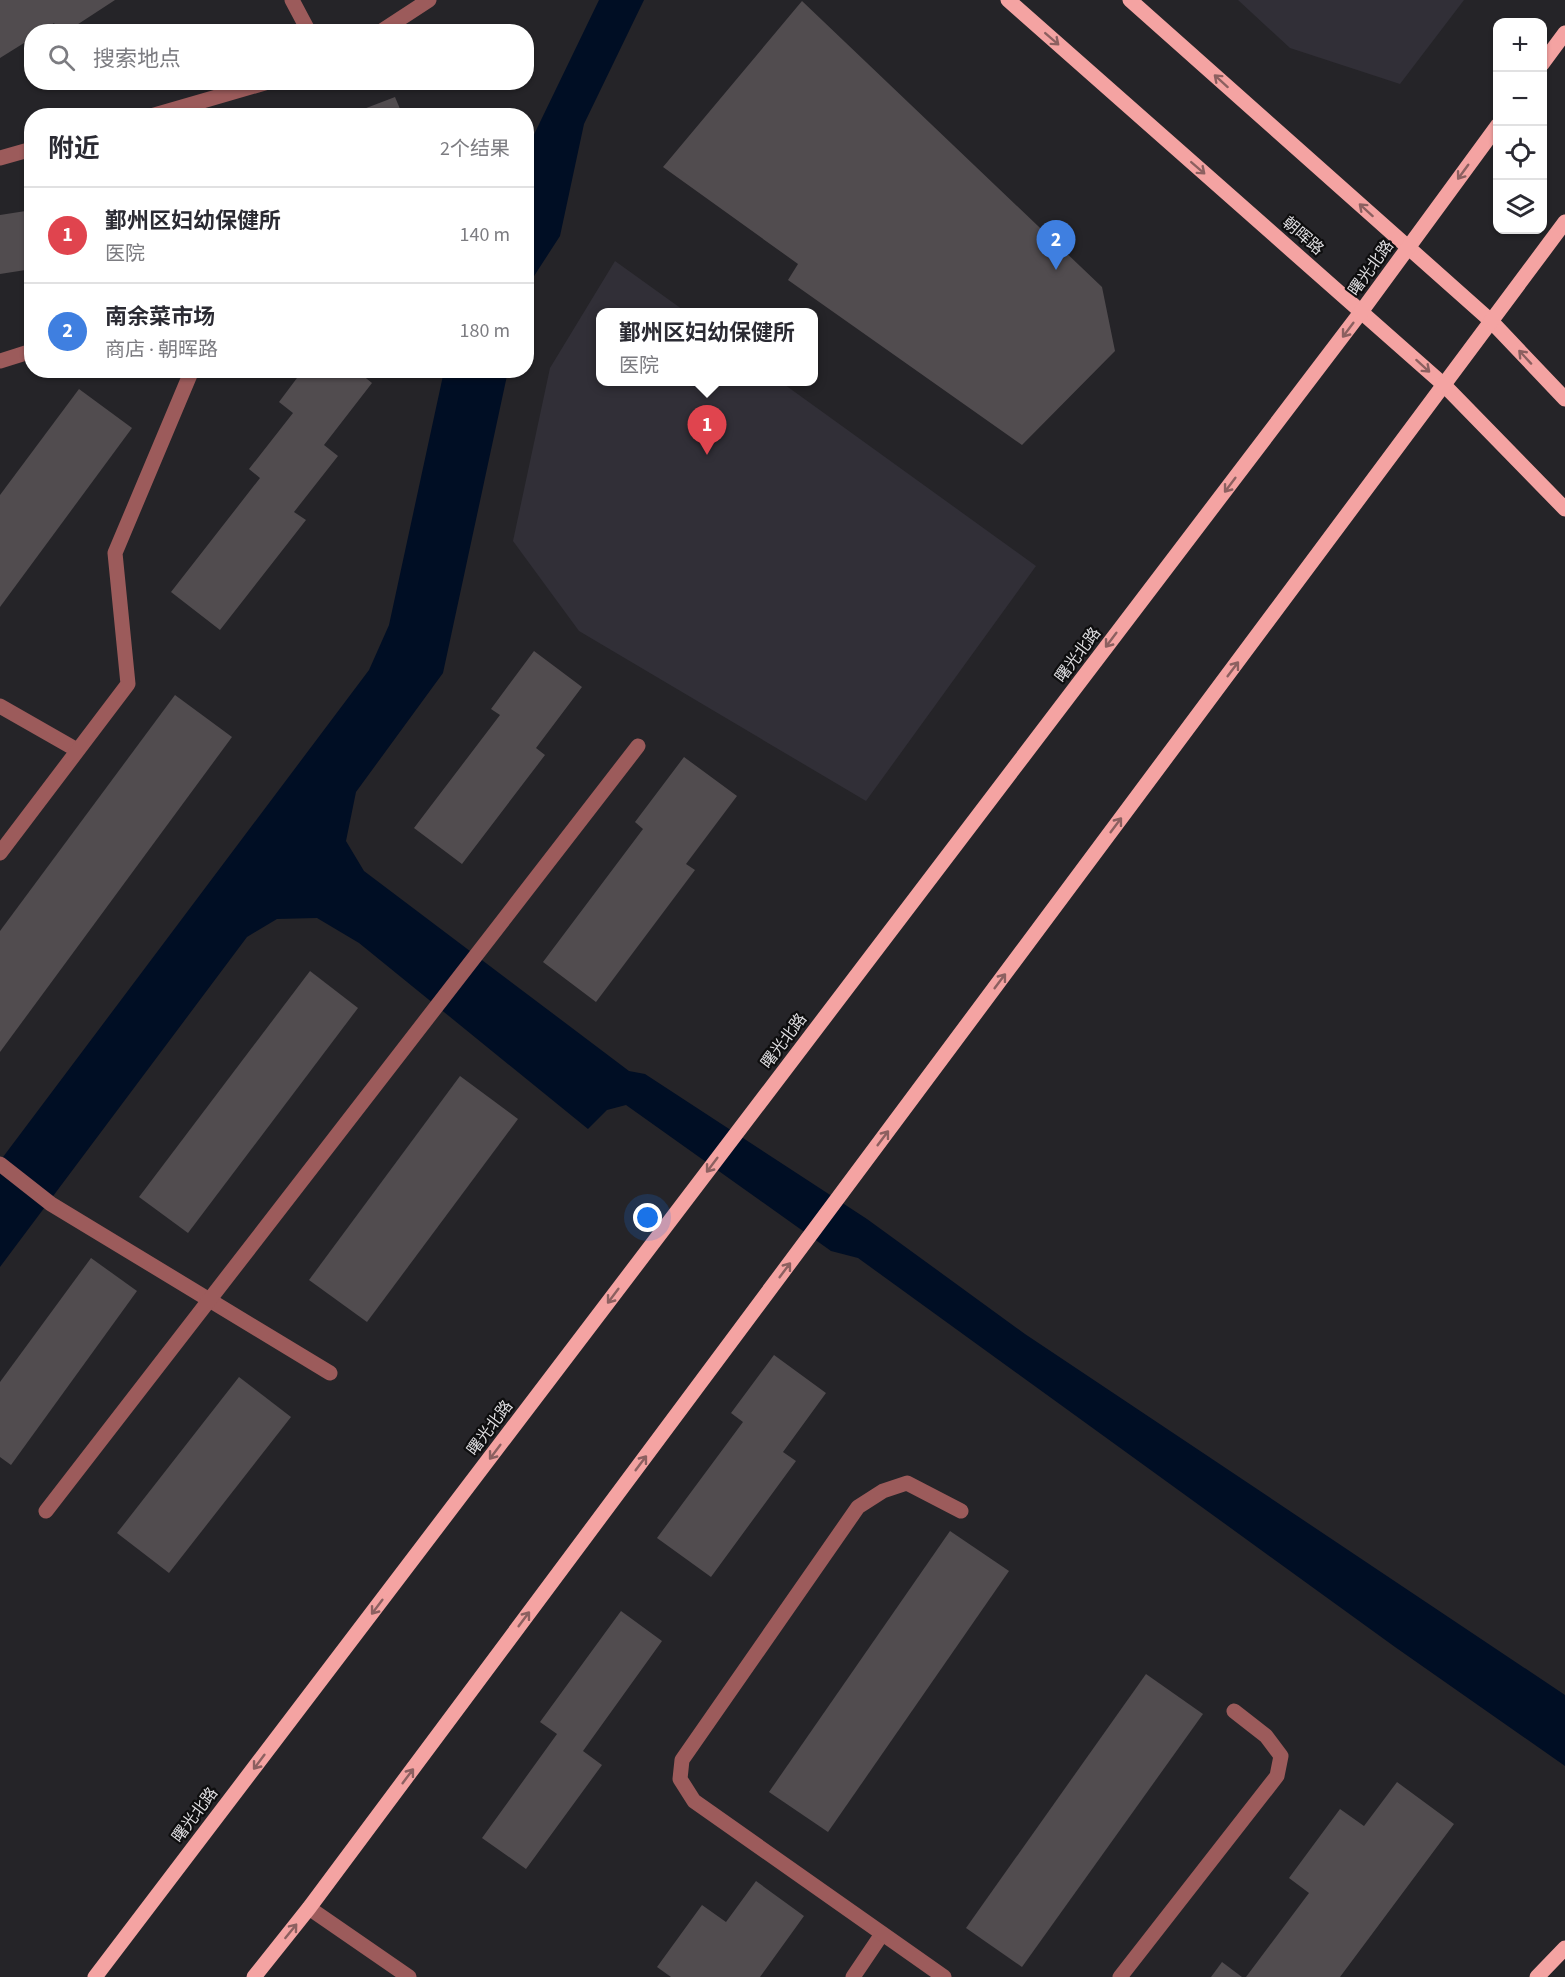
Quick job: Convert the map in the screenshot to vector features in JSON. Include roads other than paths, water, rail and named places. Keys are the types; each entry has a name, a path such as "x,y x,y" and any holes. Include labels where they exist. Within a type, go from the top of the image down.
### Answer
{"main road":[{"name":"朝晖路","path":"1008,0 1444,385 1565,510"},
{"path":"1130,0 1491,321 1565,399"},
{"path":"1547,57 1565,33"},
{"name":"曙光北路","path":"95,1977 1361,312 1496,126"},
{"path":"254,1977 309,1908 1565,222"},
{"path":"1537,1977 1565,1948"}],"street":[{"path":"292,0 305,24"},
{"path":"393,24 429,0"},
{"path":"179,108 240,90"},
{"path":"0,158 24,151"},
{"path":"0,362 24,354"},
{"path":"0,853 128,684 115,553 189,378"},
{"path":"0,706 77,750"},
{"path":"46,1511 638,746"},
{"path":"0,1164 51,1204 330,1373"},
{"path":"944,1977 694,1801 680,1779 682,1760 858,1507 883,1491 907,1483 962,1511"},
{"path":"1120,1977 1277,1776 1281,1756 1266,1736 1234,1712"},
{"path":"309,1908 409,1977"},
{"path":"853,1977 882,1934"}],"water":[{"path":"599,0 644,0 584,124 560,236 534,276 534,135"},
{"path":"442,378 506,378 443,673 356,792 346,841 364,871 629,1071 645,1074 867,1219 1025,1334 1565,1695 1565,1766 1395,1647 858,1258 831,1251 626,1105 607,1110 588,1129 359,943 317,918 277,919 247,937 0,1267 0,1161 369,670 389,625"}],"place":[{"name":"南余菜市场","path":"1056,270"},
{"name":"鄞州区妇幼保健所","path":"707,455"}]}
